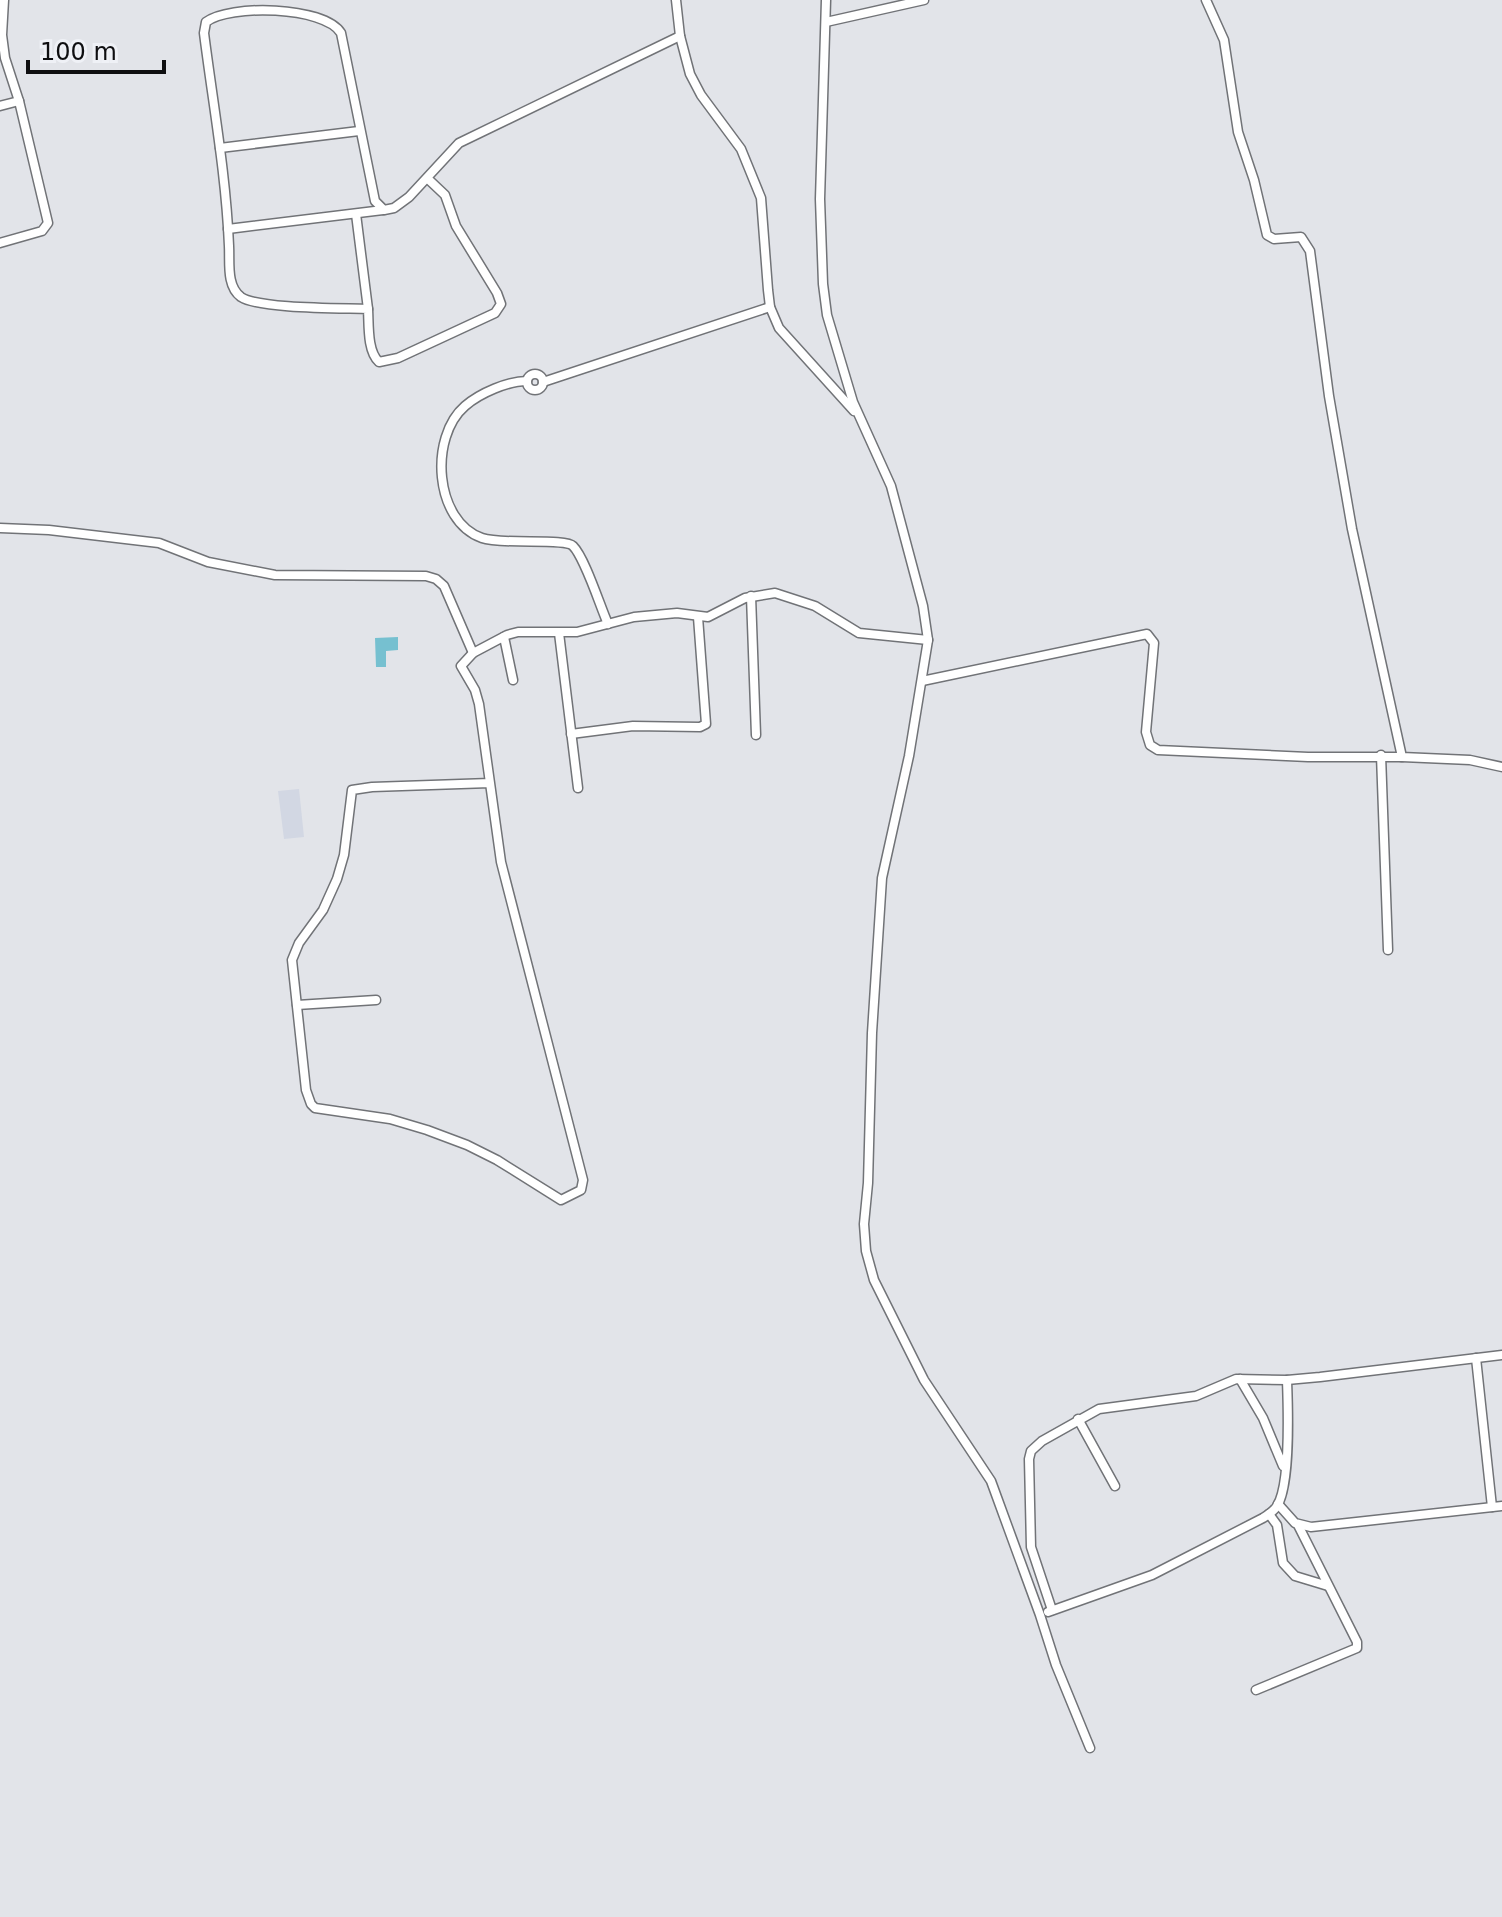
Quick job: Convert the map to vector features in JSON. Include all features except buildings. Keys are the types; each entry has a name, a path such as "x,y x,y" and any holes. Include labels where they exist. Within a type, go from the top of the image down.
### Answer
{"street":[{"path":"0,243 42,231 48,223 19,101 5,58 2,35 4,0"},
{"path":"289,0 290,10"},
{"path":"676,0 680,36 690,74 701,95 741,149 761,198 770,307 779,328 810,366 861,418"},
{"path":"826,0 820,199 823,284 832,336 853,402 891,486 918,583 928,640 909,756 882,878 872,1033 869,1167 864,1224 866,1251 874,1280 924,1380 991,1481 1056,1665 1090,1748"},
{"path":"826,22 924,0"},
{"path":"1206,0 1224,40 1238,132 1267,235 1274,239 1301,237 1310,251 1329,396 1352,529 1402,757"},
{"path":"368,309 248,301 237,295 231,283 220,148 204,33 206,22 222,14 290,10 323,19 338,29 375,201 384,210"},
{"path":"228,229 356,214 400,205 459,143 680,36"},
{"path":"0,106 19,101"},
{"path":"220,148 359,131"},
{"path":"356,214 373,355 377,361 384,363 500,308 497,293 456,226 445,195 427,178"},
{"path":"608,624 581,558 569,543 522,544 483,538 470,531 458,518 446,495 441,474 441,457 455,417 477,398 512,383 527,381 530,376 541,376 543,382 770,307"},
{"path":"0,528 49,530 159,543 208,562 275,575 426,576 444,586 473,653"},
{"path":"490,783 352,790 344,855 337,879 323,910 294,951 292,968 307,1097 315,1108 390,1119 467,1145 561,1200 581,1190 583,1180 505,880 479,704 461,666 473,653 504,637 529,631 577,632 634,617 677,613 712,616 751,596 775,593 803,600 867,635 928,640"},
{"path":"751,596 756,735"},
{"path":"571,734 633,726 700,727 706,724 698,617"},
{"path":"559,633 578,788"},
{"path":"922,681 1147,634 1154,643 1146,732 1150,745 1158,750 1308,757 1381,755 1470,760 1502,767"},
{"path":"504,637 513,680"},
{"path":"1381,755 1388,950"},
{"path":"297,1005 376,1000"},
{"path":"1052,1610 1031,1547 1029,1459 1034,1448 1078,1419 1099,1409 1196,1396 1240,1379 1287,1380 1502,1355"},
{"path":"1476,1358 1492,1507"},
{"path":"1240,1379 1263,1418 1285,1471"},
{"path":"1040,1615 1152,1575 1269,1514 1278,1504 1285,1471 1289,1422 1287,1380"},
{"path":"1078,1419 1115,1486"},
{"path":"1256,1690 1357,1648 1357,1642 1298,1525 1278,1504"},
{"path":"1298,1525 1322,1527 1502,1506"},
{"path":"1269,1514 1277,1525 1283,1563 1295,1576 1328,1586"}],"shaded area":[{"path":"299,789 304,837 284,839 278,791"}],"water":[{"path":"398,637 398,650 386,651 386,667 376,667 375,638"}]}
